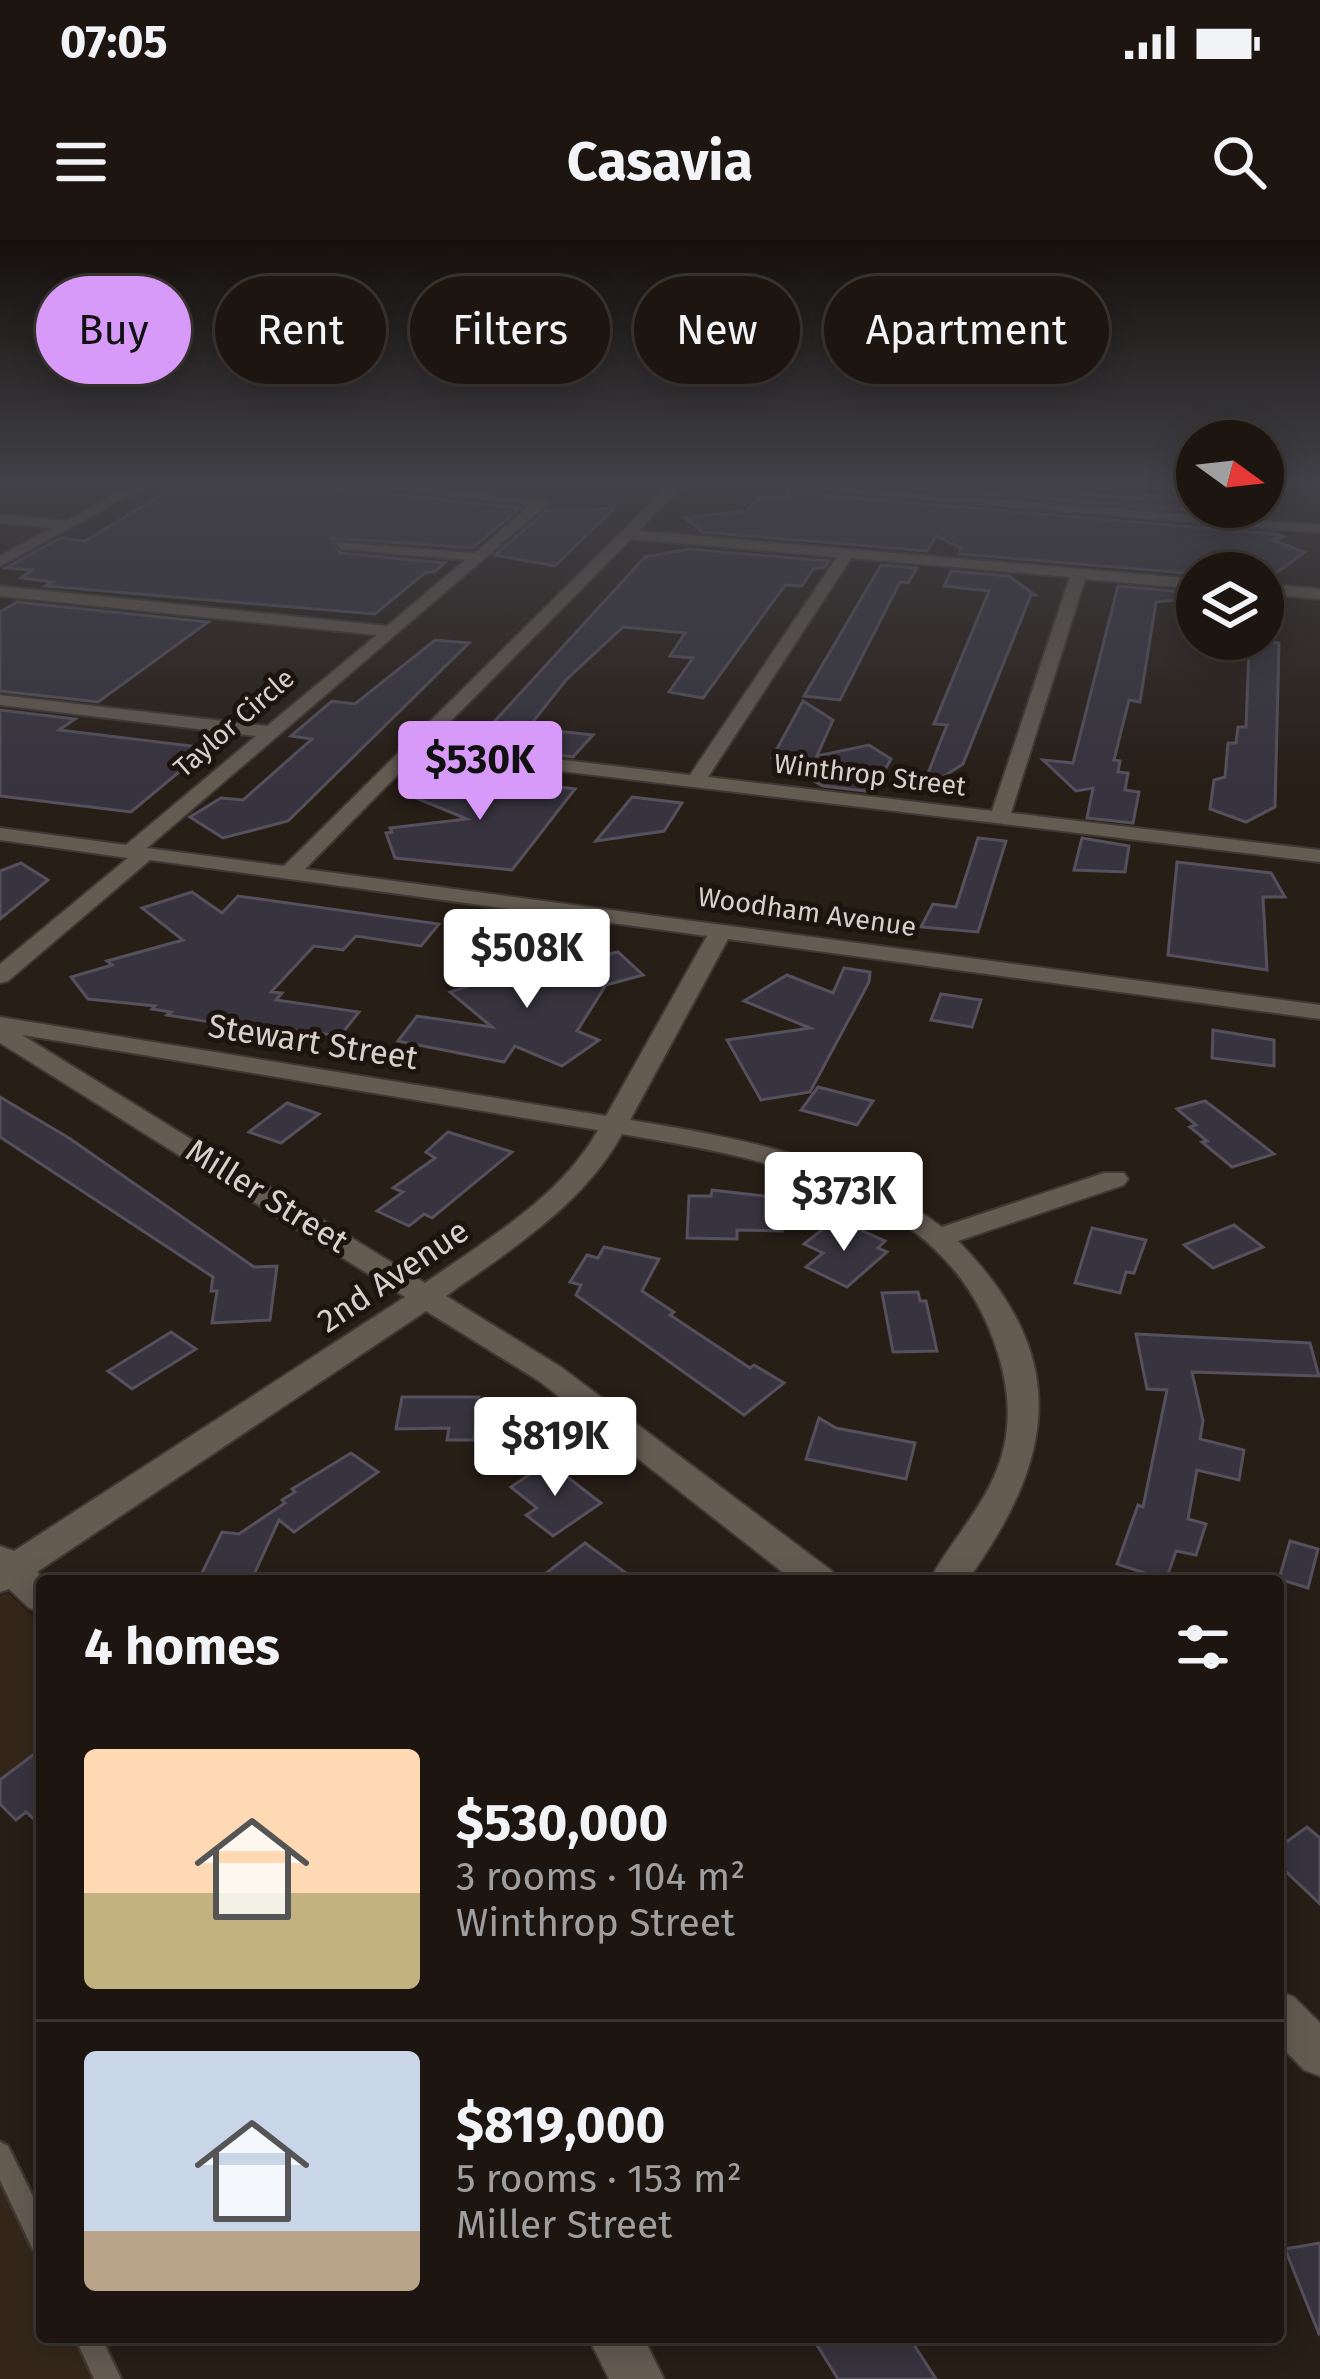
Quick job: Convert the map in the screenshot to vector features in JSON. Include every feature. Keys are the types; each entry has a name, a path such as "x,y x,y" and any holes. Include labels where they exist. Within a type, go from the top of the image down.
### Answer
{"street":[{"name":"Taylor Circle","path":"0,976 269,732 444,584"},
{"path":"289,873 577,584"},
{"path":"695,782 827,584"},
{"path":"1000,818 1075,584"},
{"path":"0,591 388,631"},
{"path":"1284,591 1320,594"},
{"path":"0,700 269,732"},
{"name":"Winthrop Street","path":"413,748 1320,856"},
{"name":"Woodham Avenue","path":"0,834 1320,1012"},
{"name":"2nd Avenue","path":"4,1569 429,1296 493,1253 554,1200 599,1152 721,931"},
{"name":"Stewart Street","path":"0,1028 734,1145 816,1167 884,1199 940,1237 979,1281 1005,1324 1021,1372 1020,1449 1004,1496 950,1575"},
{"name":"Miller Street","path":"0,1028 550,1374 811,1575"},
{"path":"940,1237 1114,1178"},
{"path":"4,1569 36,1593"},
{"path":"1284,2018 1320,2054"},
{"path":"617,2343 638,2379"}],"lane":[{"path":"0,2154 36,2229"},
{"path":"91,2343 108,2379"}],"shaded area":[{"path":"7,1592 36,1619 36,1763 0,1790 0,1597"},
{"path":"0,2185 36,2248 36,2343 89,2343 109,2379 0,2379"}],"building":[{"path":"49,584 412,584 375,614 45,586"},
{"path":"620,584 803,584 785,585 703,698 669,692 693,658 670,656 685,633 623,627 566,680 528,728 593,735 573,757 521,750 493,723"},
{"path":"870,584 899,584 840,700 804,696"},
{"path":"1020,584 1035,595 1031,595 963,764 921,791 947,725 934,724 989,591 944,586"},
{"path":"1118,586 1176,591 1176,600 1156,602 1140,702 1129,700 1114,760 1120,761 1118,772 1128,773 1125,790 1139,792 1133,823 1087,818 1093,788 1076,791 1043,760 1073,763"},
{"path":"17,602 208,622 98,702 0,691 0,612"},
{"path":"435,640 469,643 288,821 223,838 190,817 221,798 243,800 312,739 291,736 332,701 355,704"},
{"path":"1249,660 1279,660 1275,807 1246,822 1210,809 1214,780 1225,777 1228,743 1236,743 1238,727 1246,727"},
{"path":"803,701 833,720 817,756 869,745 891,759 873,792 823,786 772,758"},
{"path":"0,710 75,719 59,730 208,748 131,812 0,796"},
{"path":"460,775 494,789 502,780 575,789 512,870 395,858 386,833 392,832 390,828 467,819 411,796"},
{"path":"632,797 682,803 664,831 596,841"},
{"path":"978,838 1006,841 978,932 921,927 933,904 956,907"},
{"path":"1082,838 1129,846 1125,872 1074,870"},
{"path":"1177,862 1271,873 1285,897 1263,897 1267,970 1168,955"},
{"path":"21,863 48,880 0,919 0,871"},
{"path":"192,892 222,913 238,896 439,924 421,946 356,936 343,950 314,946 271,992 282,993 276,1000 359,1012 340,1036 251,1024 247,1028 167,1015 171,1012 152,1009 155,1006 88,999 71,977 112,965 107,961 183,940 142,908"},
{"path":"574,952 566,964 618,952 643,975 606,985 577,1031 599,1040 562,1066 515,1046 504,1062 398,1041 417,1016 492,1027 450,992"},
{"path":"844,968 870,972 869,982 810,1092 761,1100 727,1040 810,1028 744,1001 787,975 833,993"},
{"path":"941,994 981,1000 972,1027 931,1020"},
{"path":"1213,1030 1274,1040 1274,1066 1212,1058"},
{"path":"818,1087 873,1101 857,1125 801,1110"},
{"path":"0,1097 69,1138 254,1267 277,1266 270,1320 212,1323 217,1291 211,1291 213,1277 0,1137"},
{"path":"1205,1101 1274,1154 1232,1167 1202,1142 1207,1141 1190,1127 1196,1125 1177,1109"},
{"path":"287,1103 319,1114 281,1143 249,1132"},
{"path":"448,1132 512,1152 432,1218 424,1214 409,1226 377,1211 403,1192 393,1188 435,1158 426,1152"},
{"path":"712,1190 781,1198 782,1231 737,1230 737,1239 687,1238 689,1196 711,1196"},
{"path":"828,1225 850,1235 858,1229 885,1241 878,1248 887,1252 847,1287 806,1267 823,1253 804,1244"},
{"path":"1234,1225 1263,1247 1213,1268 1184,1245"},
{"path":"1092,1228 1146,1240 1134,1273 1126,1272 1120,1293 1075,1283"},
{"path":"604,1247 659,1259 642,1291 750,1368 754,1365 784,1383 744,1415 576,1295 581,1285 570,1282 587,1255 598,1258"},
{"path":"918,1292 920,1301 926,1301 937,1351 893,1352 882,1293"},
{"path":"171,1332 196,1349 132,1389 108,1371"},
{"path":"1136,1334 1310,1343 1319,1376 1192,1372 1203,1421 1200,1439 1244,1450 1239,1480 1197,1470 1188,1519 1206,1524 1196,1555 1176,1551 1168,1575 1151,1575 1117,1564 1138,1505 1143,1507 1167,1390 1147,1389"},
{"path":"402,1397 479,1397 474,1440 447,1440 449,1428 396,1429"},
{"path":"819,1418 836,1428 915,1443 906,1479 806,1459"},
{"path":"351,1453 378,1472 294,1532 279,1520 254,1575 201,1575 222,1532 239,1534 285,1503 282,1500 295,1492 292,1489"},
{"path":"548,1462 601,1503 553,1536 526,1515 537,1508 511,1487"},
{"path":"1290,1541 1318,1549 1308,1588 1280,1575"},
{"path":"585,1543 629,1575 544,1575"},
{"path":"36,1753 36,1821 26,1812 16,1820 0,1804 0,1780"},
{"path":"1307,1827 1320,1838 1320,1904 1284,1870 1284,1844"},
{"path":"1320,2243 1320,2333 1319,2334 1285,2249"},
{"path":"816,2343 913,2343 936,2379 838,2379"}]}
